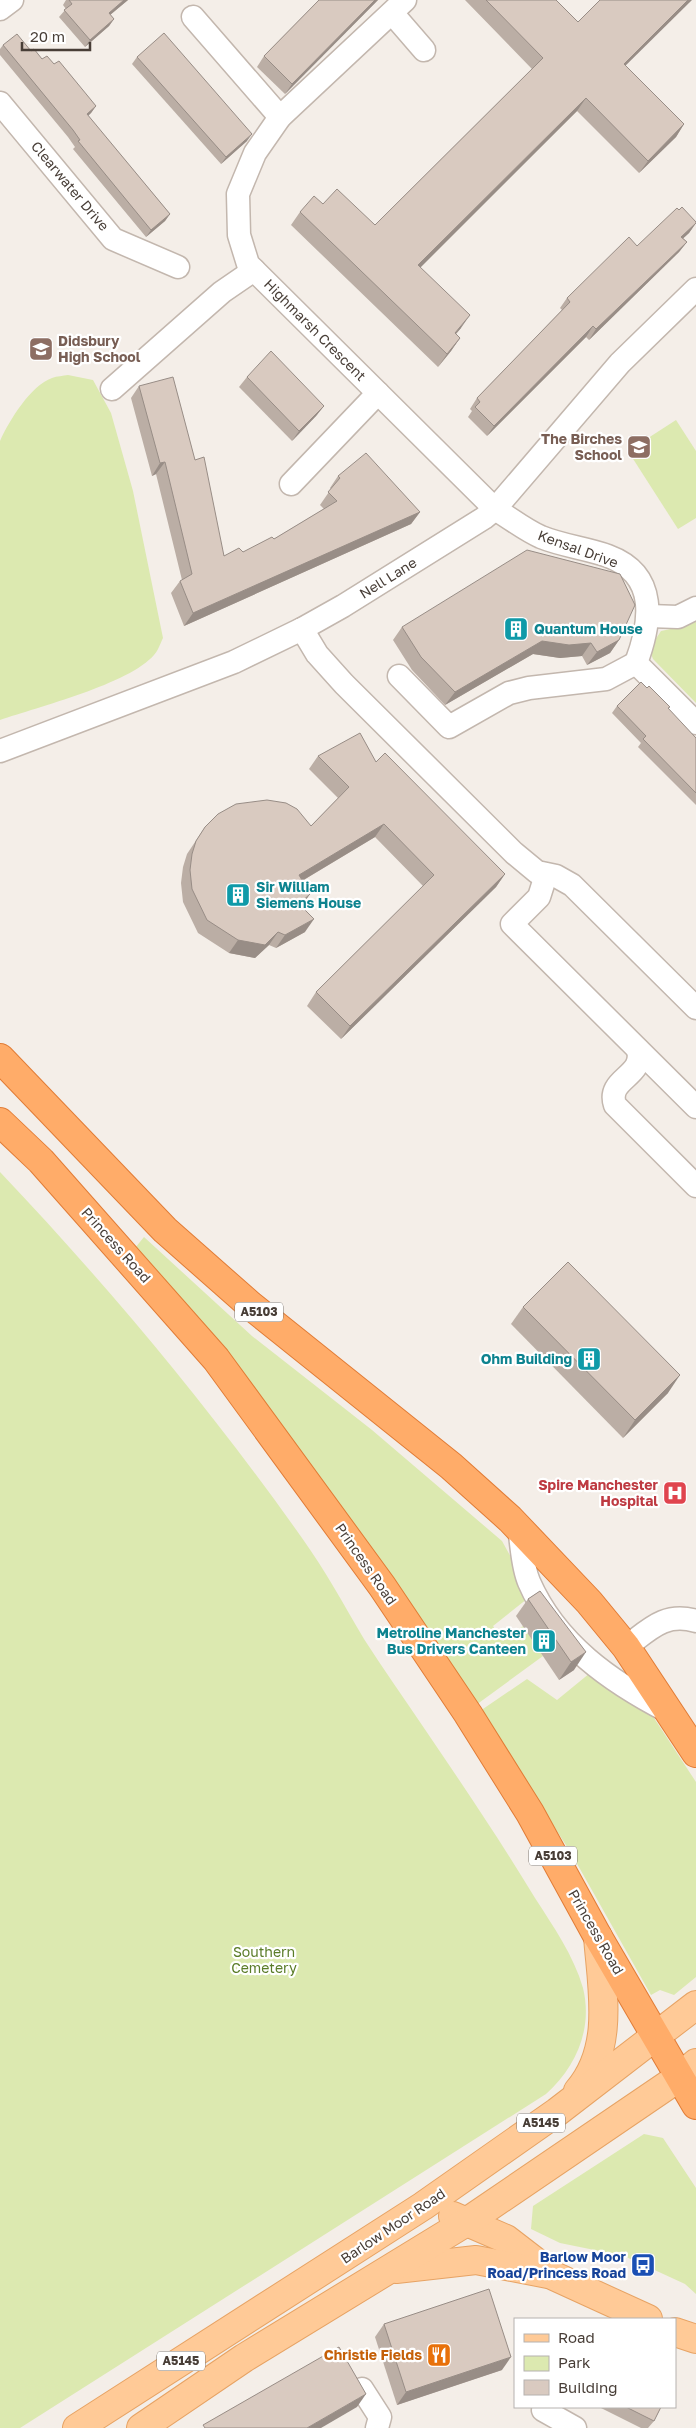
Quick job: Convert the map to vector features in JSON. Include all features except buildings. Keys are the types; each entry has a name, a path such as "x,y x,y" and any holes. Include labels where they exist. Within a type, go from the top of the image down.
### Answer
{"highway":[{"name":"A5103","path":"0,1058 165,1230 250,1305 451,1466 519,1529 589,1602 626,1647 696,1753"},
{"name":"Princess Road","path":"0,1122 41,1161 216,1358 293,1461 382,1586 468,1714 530,1813 598,1937 656,2037 688,2069 696,2104"}],"main road":[{"name":"A5145","path":"557,2112 581,2088 594,2064 602,2040 604,2010 598,1937"},
{"name":"Barlow Moor Road","path":"78,2428 423,2206 557,2112 696,2005"},
{"name":"A5145","path":"141,2428 244,2358 468,2221 688,2069"},
{"name":"A5145","path":"423,2206 468,2221 506,2239 554,2276"},
{"name":"A5145","path":"387,2270 476,2260 554,2276 646,2318"}],"street":[{"path":"0,9 12,0"},
{"path":"398,6 424,50"},
{"name":"Highmarsh Crescent","path":"398,6 280,117 255,153 238,194 239,235 248,264 495,509"},
{"path":"193,17 280,117"},
{"name":"Clearwater Drive","path":"0,103 114,239 178,267"},
{"path":"112,389 222,292 254,270"},
{"name":"Nell Lane","path":"0,750 222,668 302,629 495,509 620,363 696,290"},
{"path":"291,484 378,393"},
{"name":"Kensal Drive","path":"495,509 539,536 597,553 621,563 640,580 646,593 649,616 645,639 636,664"},
{"path":"649,616 678,617 696,608"},
{"path":"302,629 317,654 344,684 514,853 537,872 556,876 579,891 696,1008"},
{"path":"398,676 449,727 509,692 606,679 636,664 696,723"},
{"path":"546,874 539,897 512,924 696,1106"},
{"path":"638,1050 638,1066 614,1093 615,1105 696,1186"},
{"path":"519,1529 528,1580 564,1637 578,1652 612,1678 636,1695 669,1712"},
{"path":"626,1647 650,1628 669,1619 682,1617 696,1621"},
{"path":"362,2389 380,2417 377,2428"},
{"path":"544,2410 576,2428"}],"green space":[{"path":"68,375 93,380 111,413 133,491 163,638 154,655 142,666 125,676 82,694 0,720 0,441 15,414 36,388 52,378"},
{"path":"676,420 696,451 696,518 678,529 628,451"},
{"path":"696,620 696,703 653,659 651,652 661,631 685,626"},
{"name":"Southern Cemetery","path":"0,1172 80,1259 195,1395 302,1538 371,1650 481,1812 556,1930 579,1976 586,2003 586,2018 580,2046 566,2072 546,2094 20,2428 0,2428"},
{"path":"144,1237 252,1336 372,1430 502,1541 532,1595 493,1626 503,1641 523,1626 543,1656 476,1705 135,1248"},
{"path":"590,1673 654,1718 696,1782 696,1977 674,1995 660,1990 651,1995 571,1853 480,1711 527,1679 557,1700"},
{"path":"644,2134 663,2138 696,2188 696,2294 685,2284 624,2256 560,2243 531,2229 533,2206"}],"place":[{"name":"Didsbury High School","path":"41,349"},
{"name":"The Birches School","path":"639,447"},
{"name":"Quantum House","path":"516,629"},
{"name":"Sir William Siemens House","path":"238,895"},
{"name":"Ohm Building","path":"589,1359"},
{"name":"Spire Manchester Hospital","path":"675,1493"},
{"name":"Metroline Manchester Bus Drivers Canteen","path":"544,1641"},
{"name":"Barlow Moor Road/Princess Road","path":"643,2265"},
{"name":"Christie Fields","path":"439,2355"}]}
